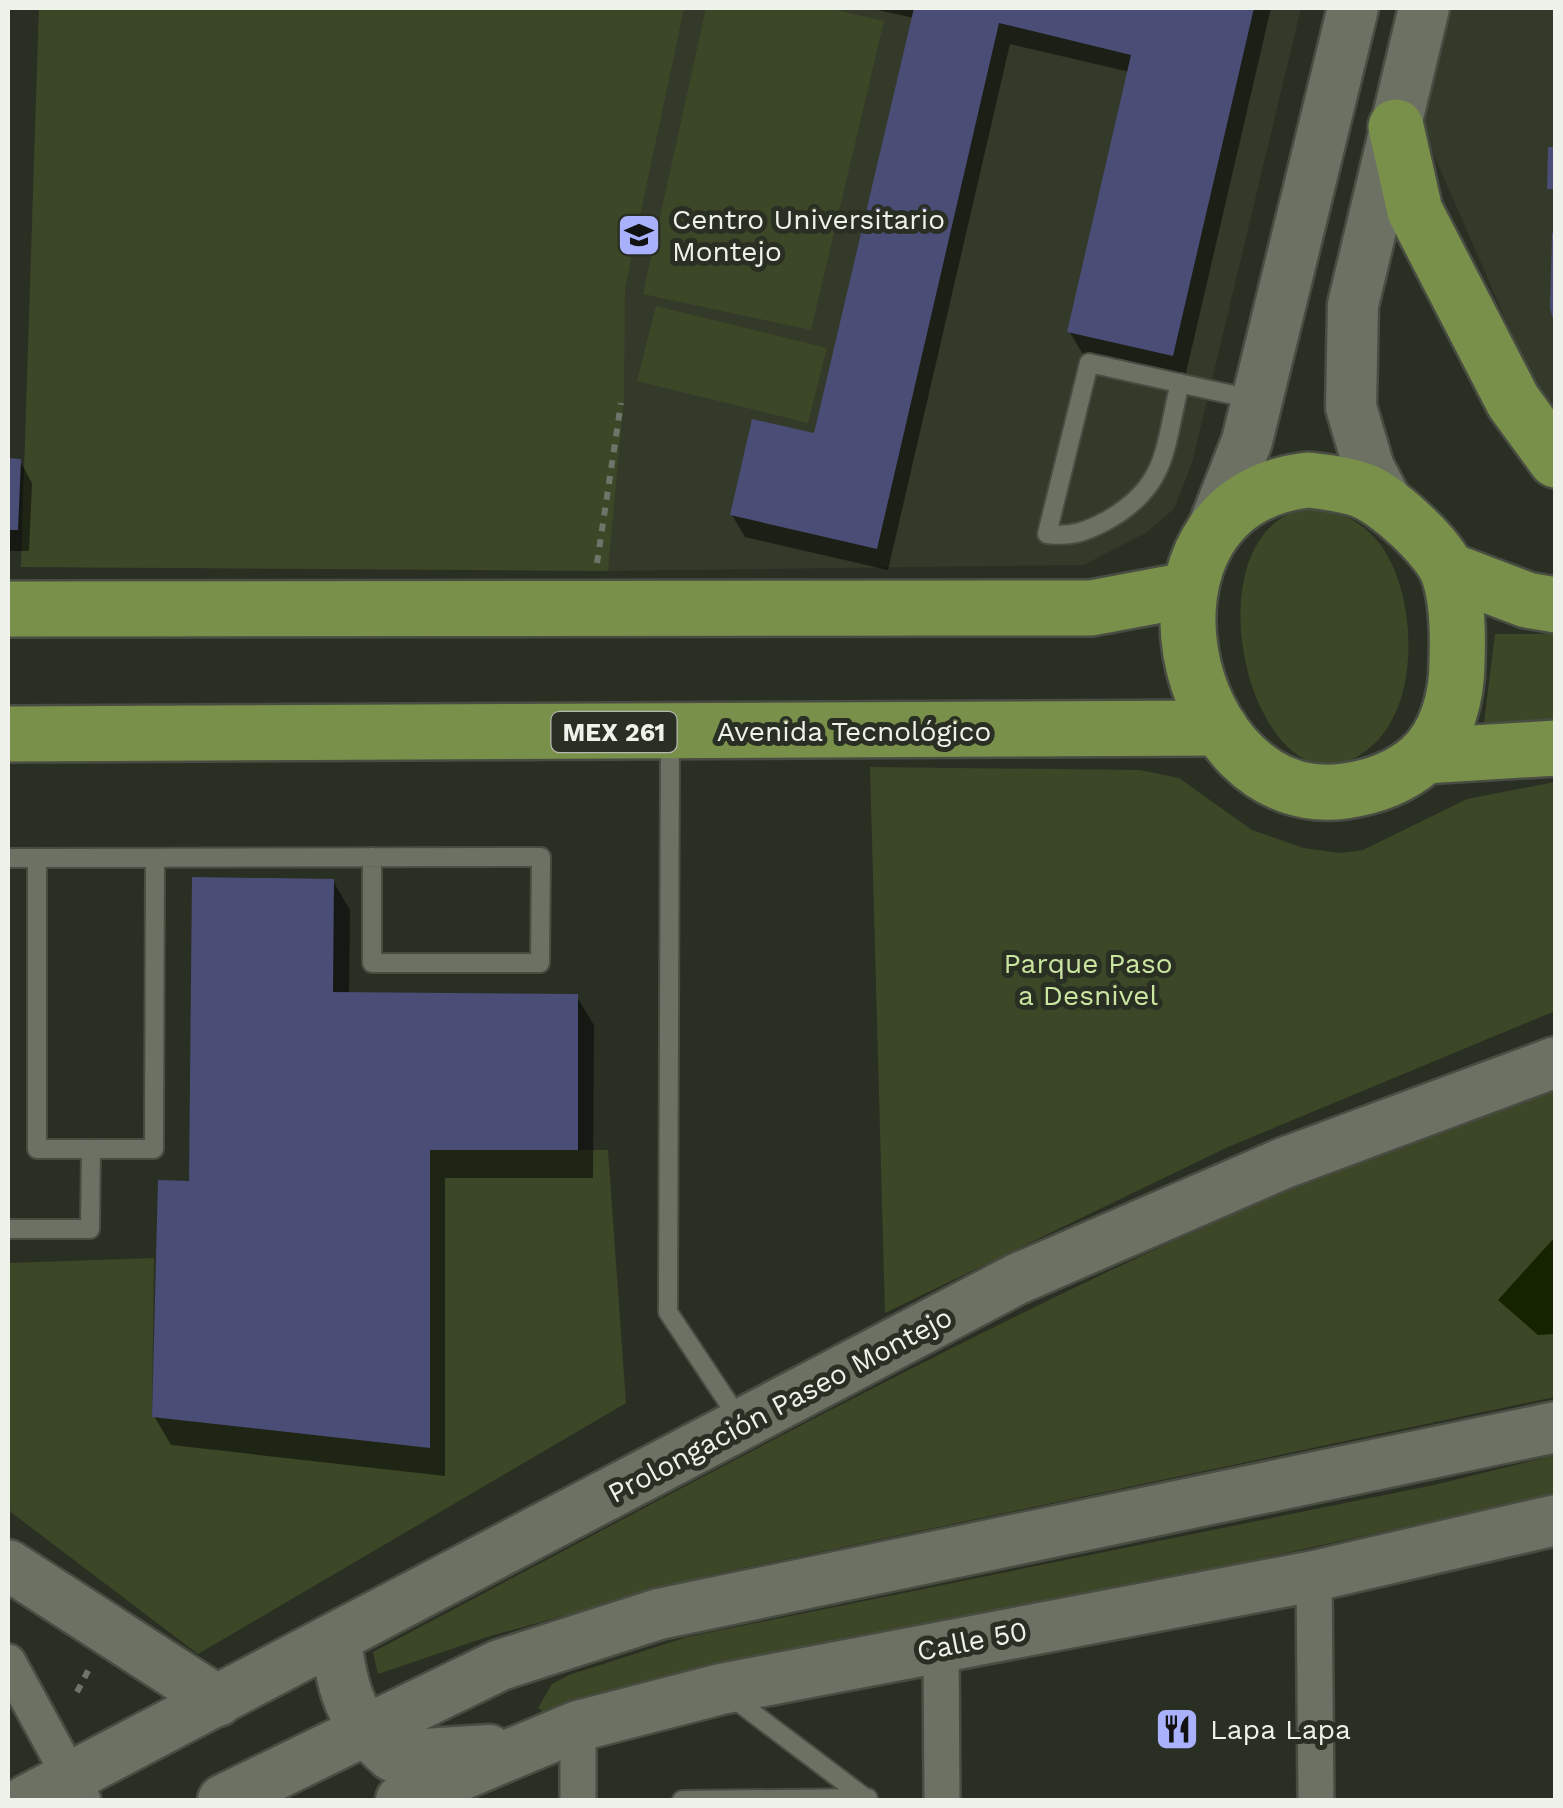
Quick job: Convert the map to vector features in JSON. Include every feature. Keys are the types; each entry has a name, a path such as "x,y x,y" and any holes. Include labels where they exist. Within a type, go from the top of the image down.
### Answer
{"main road":[{"path":"1353,8 1258,400 1187,590 1194,674 1220,728 1253,767 1286,786 1325,794 1399,776 1424,756 1444,728 1457,674 1458,637 1448,570"},
{"path":"1424,8 1353,306 1352,407 1368,468 1389,506 1448,570 1491,588 1556,605"},
{"path":"1396,127 1415,211 1513,401 1556,460"},
{"path":"1213,528 1244,498 1274,484 1308,480 1338,484 1364,490 1389,506"},
{"path":"8,609 1092,608 1187,590"},
{"name":"Avenida Tecnológico","path":"8,734 1220,728"},
{"path":"1424,756 1472,750 1556,748"},
{"name":"Prolongación Paseo Montejo","path":"59,1793 218,1702 1017,1279 1284,1163 1556,1062"},
{"path":"223,1800 500,1664 659,1614 1556,1427"},
{"name":"Calle 50","path":"400,1800 578,1726 721,1689 1314,1576 1556,1520"},
{"path":"8,1565 218,1702"},
{"path":"336,1641 341,1680 362,1730 392,1756 528,1747"}],"street":[{"path":"1314,1576 1316,1800"},
{"path":"941,1646 942,1800"},
{"path":"8,1662 59,1793"},
{"path":"578,1726 578,1800"}],"lane":[{"path":"1180,383 1158,474 1139,501 1072,537 1047,534 1089,363 1258,400"},
{"path":"670,731 668,1312 743,1425"},
{"path":"8,858 372,857 541,857 540,963 372,964 372,857"},
{"path":"38,858 36,1148 154,1149 155,858"},
{"path":"8,1228 90,1229 91,1148"},
{"path":"721,1689 868,1799"},
{"path":"682,1800 868,1799"}],"path":[{"path":"592,608 621,403"}],"shaded area":[{"name":"Centro Universitario Montejo","path":"39,8 1301,8 1192,463 1174,509 1147,532 1084,565 608,571 21,567"},
{"path":"1452,8 1555,8 1555,417 1539,396 1423,130"},
{"path":"1555,1237 1555,1334 1538,1335 1498,1300"}],"green space":[{"path":"39,8 684,8 625,287 624,397 608,571 21,567"},
{"path":"706,8 828,8 884,21 811,330 643,294"},
{"path":"656,306 827,348 808,423 637,381"},
{"path":"1330,508 1369,532 1392,565 1407,618 1408,646 1400,701 1389,725 1374,744 1334,765 1299,756 1270,725 1250,679 1241,627 1245,577 1264,534 1300,509"},
{"path":"1495,634 1555,634 1555,722 1484,723"},
{"name":"Parque Paso a Desnivel","path":"870,767 1140,770 1179,778 1252,830 1304,848 1340,853 1363,850 1467,799 1555,782 1555,1011 1228,1147 885,1313"},
{"path":"1555,1080 1555,1397 706,1576 487,1637 378,1674 373,1652 955,1346 1252,1205"},
{"path":"430,1150 608,1150 626,1403 198,1654 8,1510 8,1263 154,1258 152,1417"},
{"path":"1555,1455 1555,1494 548,1715 538,1708 552,1684 569,1675 687,1637 1434,1485"}],"building":[{"path":"914,8 1254,8 1173,356 1067,332 1131,55 999,23 877,549 730,515 752,419 814,433"},
{"path":"1548,147 1556,147 1556,189 1547,189"},
{"path":"1552,233 1556,233 1555,327 1550,308"},
{"path":"8,458 21,459 18,530 8,530"},
{"path":"192,877 334,879 333,992 578,994 578,1150 430,1150 430,1448 152,1417 158,1180 189,1181"}],"place":[{"name":"Centro Universitario Montejo","path":"639,235"},
{"name":"Lapa Lapa","path":"1177,1729"}]}
